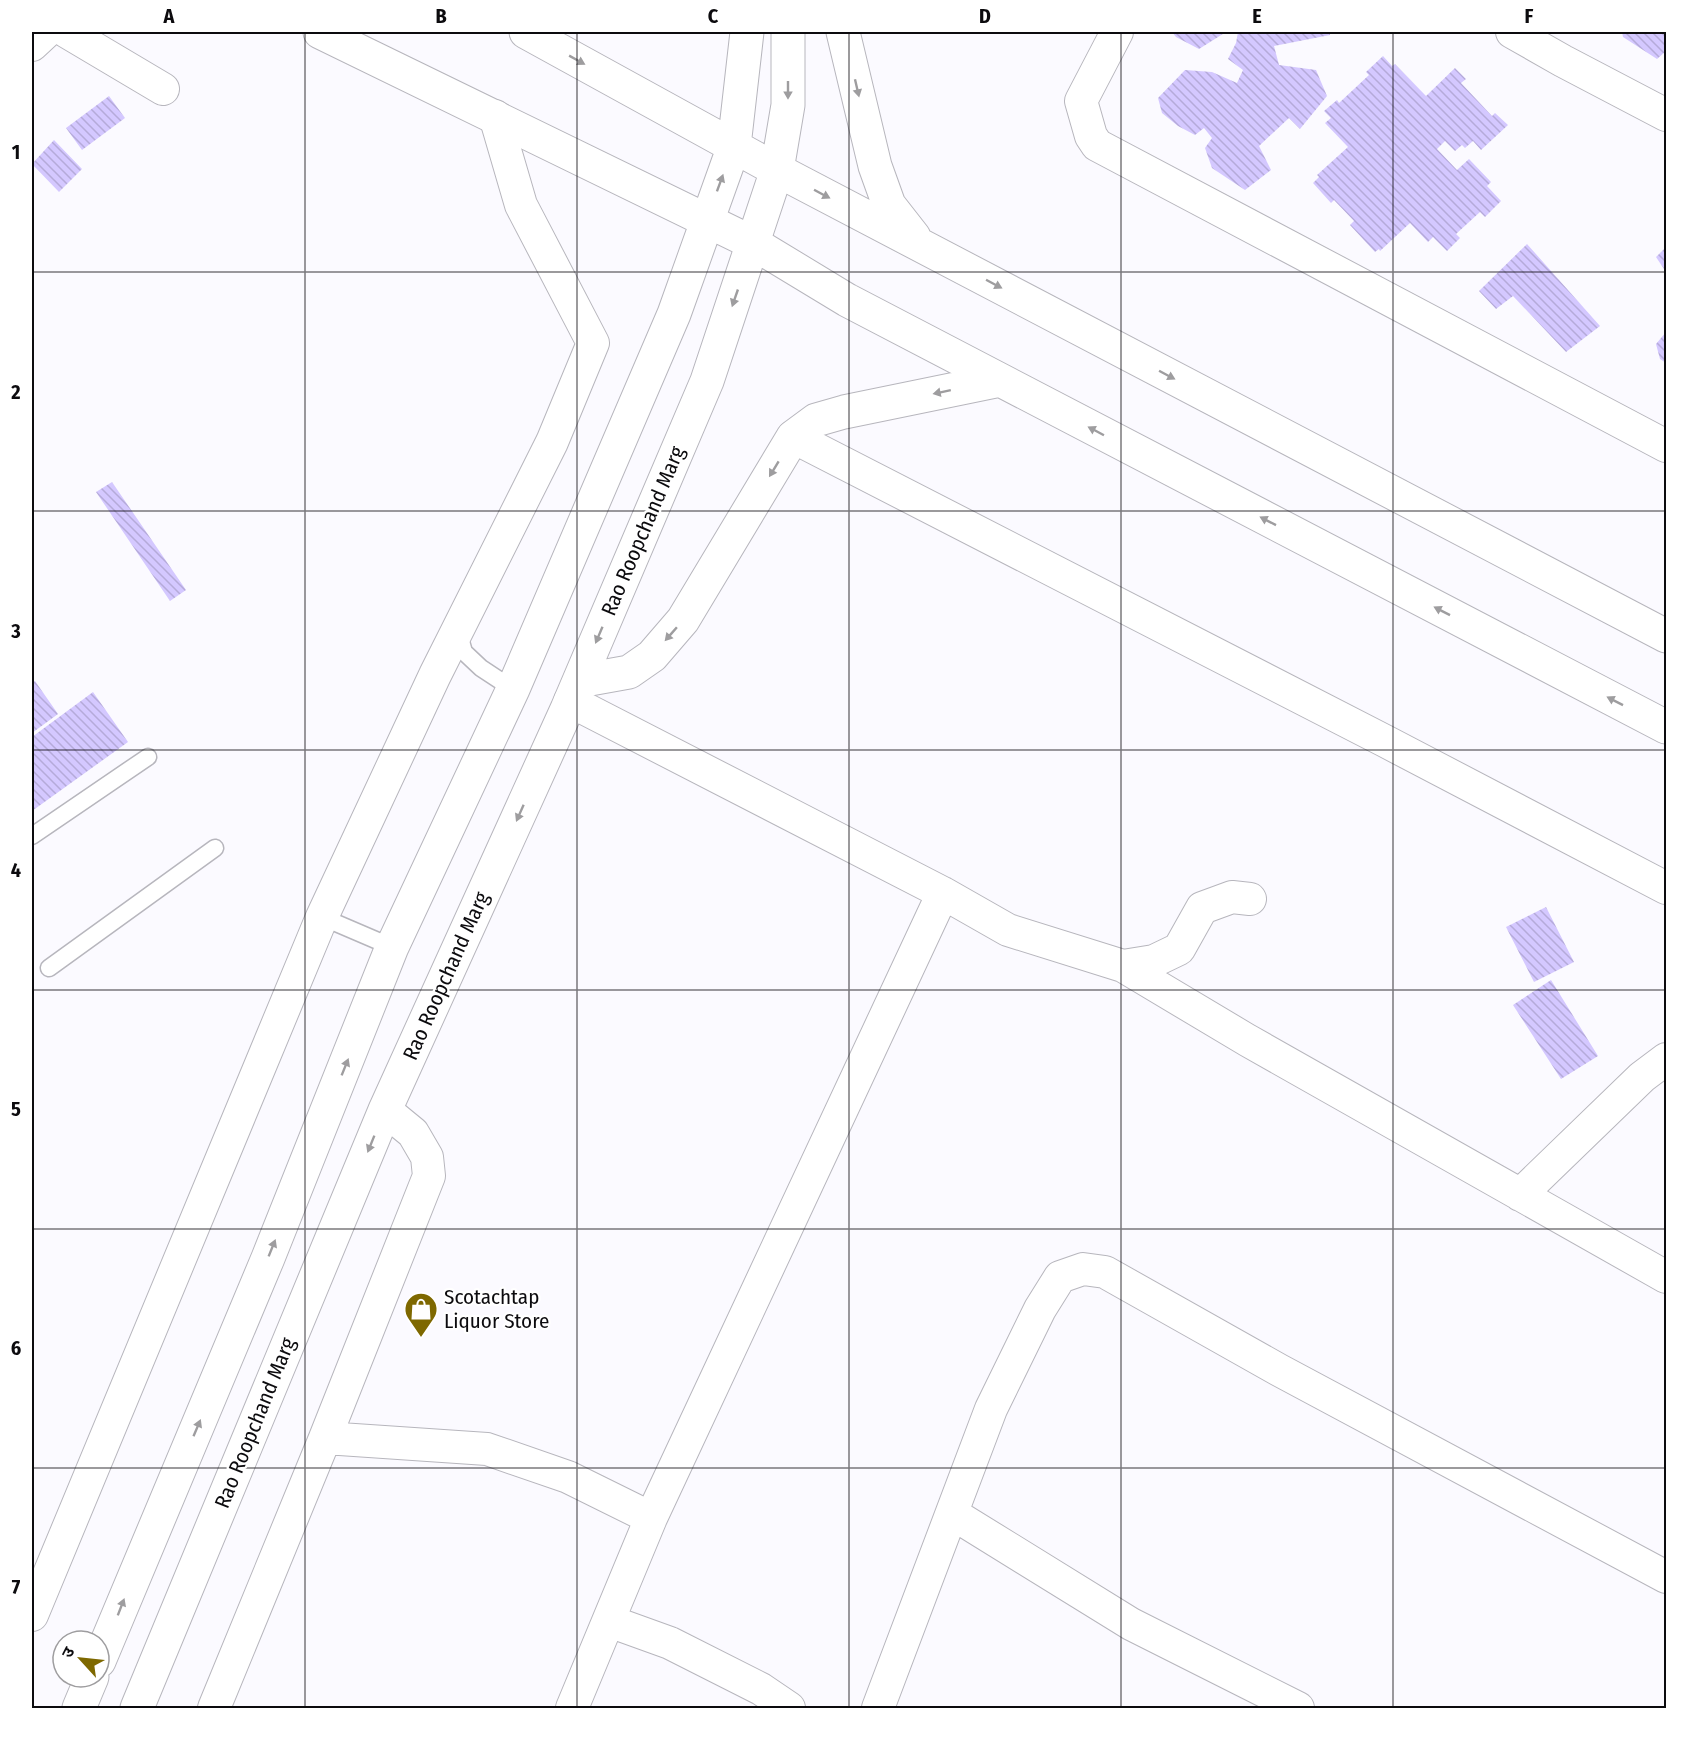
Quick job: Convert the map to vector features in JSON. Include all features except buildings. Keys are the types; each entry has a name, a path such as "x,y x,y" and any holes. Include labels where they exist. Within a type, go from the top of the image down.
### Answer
{"main road":[{"path":"321,32 753,243 847,300 1666,728"},
{"path":"526,32 777,170 1666,636"},
{"path":"111,1632 268,1258 392,947 513,689 657,355 691,269 706,220 734,146 747,32"},
{"name":"Rao Roopchand Marg","path":"137,1708 385,1110 574,691 707,381 777,170 788,105 788,32"},
{"path":"848,39 875,166 889,205 897,218 921,245"},
{"path":"574,691 629,672 652,656 684,620 793,437 816,420 844,412 1000,380"},
{"path":"79,1708 88,1689"}],"street":[{"path":"32,45 46,32"},
{"path":"67,32 163,89"},
{"path":"1117,32 1081,101 1091,136 1097,145 1666,446"},
{"path":"1512,32 1563,62 1666,115"},
{"path":"32,1615 322,917 435,675 552,442 593,343 521,205 495,116"},
{"path":"793,437 1396,746 1666,888"},
{"path":"574,691 1008,930 1123,966 1247,1040 1666,1277"},
{"path":"572,1708 651,1518 943,893"},
{"path":"1123,966 1154,962 1179,949 1202,908 1232,897 1250,899"},
{"path":"1520,1195 1642,1077 1666,1059"},
{"path":"214,1708 429,1176 427,1157 413,1133 385,1110"},
{"path":"878,1708 991,1409 1040,1309 1060,1277 1083,1269 1105,1272 1279,1370 1666,1577"},
{"path":"325,1438 487,1449 568,1477 651,1518"},
{"path":"953,1514 1131,1624 1298,1708"},
{"path":"609,1621 670,1643 761,1689 789,1708"}],"lane":[{"path":"458,630 464,652 481,668 513,689"},
{"path":"32,836 148,757"},
{"path":"49,968 215,848"},
{"path":"322,917 392,947"}],"place":[{"name":"Scotachtap Liquor Store","path":"421,1338"}]}
